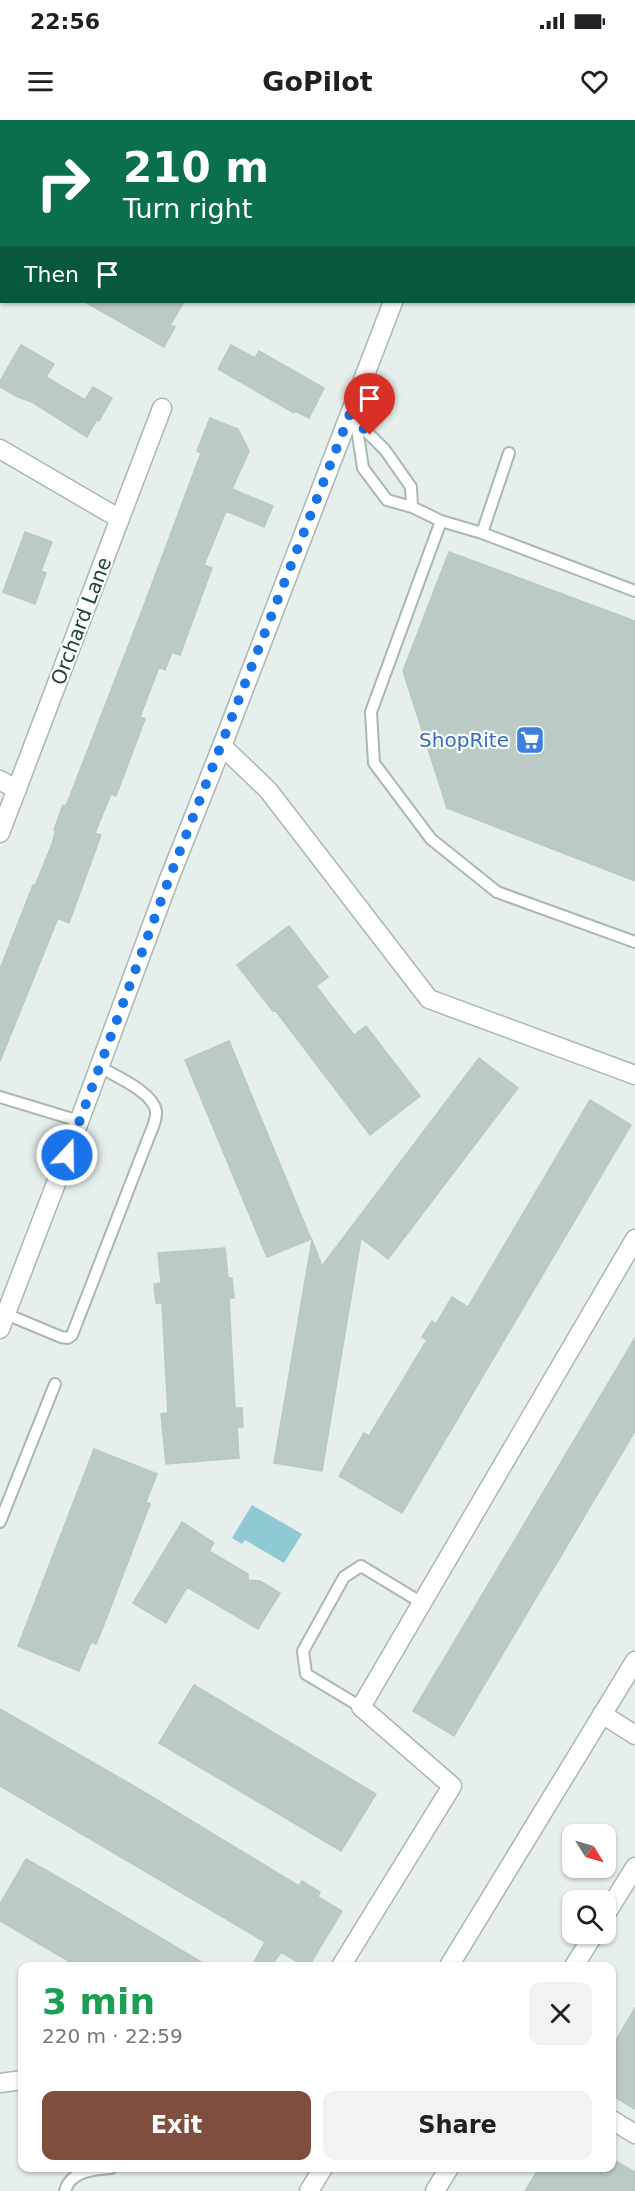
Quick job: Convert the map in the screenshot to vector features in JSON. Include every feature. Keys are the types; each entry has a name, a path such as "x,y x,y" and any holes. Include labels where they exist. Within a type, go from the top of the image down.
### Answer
{"street":[{"path":"3,1321 169,879 355,413 393,303"},
{"name":"Orchard Lane","path":"0,833 162,408"},
{"path":"0,449 120,519"},
{"path":"222,746 268,790 429,999 635,1075"},
{"path":"0,780 17,790"},
{"path":"343,1962 452,1786 362,1707 635,1239"},
{"path":"451,1962 635,1661"},
{"path":"602,1714 635,1735"},
{"path":"616,1898 635,1867"},
{"path":"576,1962 587,1944"},
{"path":"0,2083 18,2081"},
{"path":"616,2122 635,2134"},
{"path":"309,2191 321,2172"},
{"path":"435,2191 447,2172"}],"lane":[{"path":"355,413 363,468 387,500 412,507 441,521 482,533 635,591"},
{"path":"355,413 386,450 411,488 412,507"},
{"path":"482,533 509,453"},
{"path":"441,521 371,712 374,763 430,838 497,892 635,942"},
{"path":"3,1321 61,1337 68,1338 72,1335 144,1150 156,1118 154,1105 144,1094 100,1067"},
{"path":"0,1096 79,1121"},
{"path":"1,1519 55,1384"},
{"path":"362,1707 306,1674 303,1651 344,1577 361,1566 422,1603"},
{"path":"65,2191 70,2181 86,2172"}],"water":[{"path":"252,1505 302,1534 284,1563 245,1540 242,1544 232,1538"}],"building":[{"path":"87,303 183,303 170,325 175,327 164,347"},
{"path":"21,345 54,364 46,377 85,400 93,387 112,398 87,437 32,402 0,387 0,381"},
{"path":"231,345 255,358 259,351 324,388 309,418 295,411 294,413 218,369"},
{"path":"210,418 238,429 249,451 232,489 273,506 264,527 226,511 204,565 212,568 180,655 172,652 165,670 159,667 140,717 145,719 116,796 111,794 95,833 101,835 69,923 58,918 0,1061 0,969 52,844 56,830 54,830 63,805 66,806 143,608 201,453 197,451"},
{"path":"25,532 52,542 41,571 46,573 35,604 3,592"},
{"name":"ShopRite","path":"449,552 635,621 635,881 447,808 403,671"},
{"path":"289,926 328,977 316,986 354,1035 366,1026 420,1096 370,1135 275,1010 273,1011 237,965"},
{"path":"229,1041 311,1239 267,1257 185,1060"},
{"path":"479,1058 518,1088 388,1259 361,1238 322,1471 274,1463 312,1240 322,1266"},
{"path":"590,1100 631,1125 402,1513 339,1476 364,1433 369,1436 427,1340 422,1337 432,1321 436,1324 452,1297 468,1307"},
{"path":"225,1248 228,1278 232,1278 234,1298 229,1298 235,1408 242,1408 243,1427 237,1427 239,1458 166,1464 161,1414 168,1413 162,1303 156,1303 154,1284 161,1283 158,1253"},
{"path":"635,1338 635,1431 454,1736 413,1711"},
{"path":"94,1449 157,1474 146,1502 150,1504 105,1622 96,1644 91,1642 79,1671 18,1646"},
{"path":"182,1522 214,1543 209,1551 248,1574 248,1580 260,1581 280,1593 258,1629 187,1587 166,1623 133,1603"},
{"path":"194,1685 376,1794 341,1851 159,1743"},
{"path":"0,1709 139,1789 299,1886 302,1881 320,1892 318,1897 342,1911 311,1962 298,1962 281,1952 274,1962 254,1962 265,1942 0,1786"},
{"path":"26,1859 201,1962 70,1962 0,1921 0,1904"},
{"path":"635,2008 635,2109 616,2097 616,2040"},
{"path":"616,2161 635,2172 635,2191 525,2191 537,2172 616,2172"}],"place":[{"name":"ShopRite","path":"530,740"}],"route":[{"path":"67,1155 169,879 353,406 356,421 370,435"}]}
